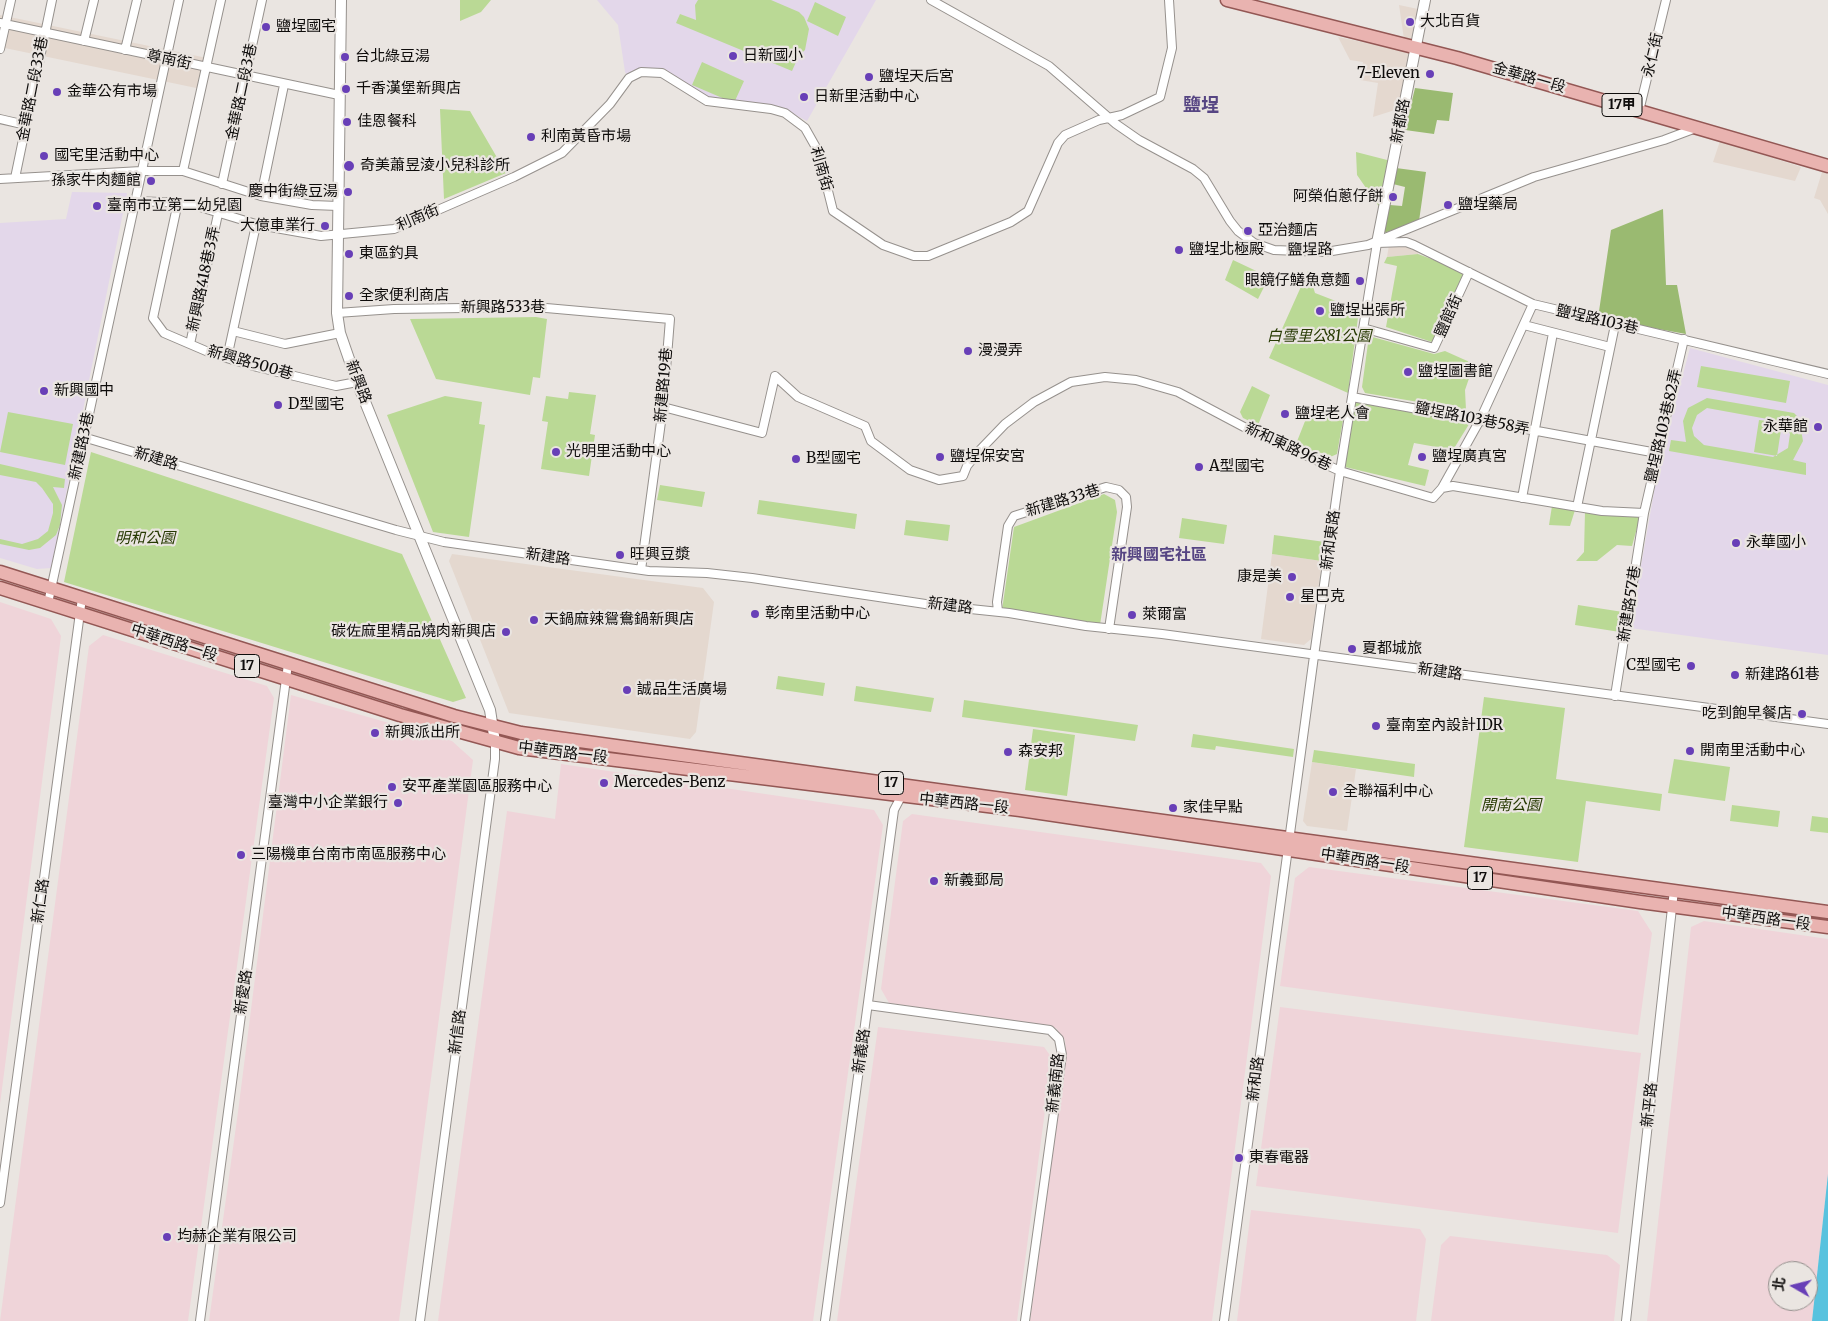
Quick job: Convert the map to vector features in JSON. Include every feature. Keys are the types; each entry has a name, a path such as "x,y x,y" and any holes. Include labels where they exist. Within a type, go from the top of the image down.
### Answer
{"main road":[{"name":"金華路一段","path":"1227,0 1415,47 1828,166"},
{"name":"中華西路一段","path":"0,572 492,727 909,786 1289,843 1672,906 1828,927"},
{"name":"中華西路一段","path":"0,588 286,679 519,748 1674,890 1828,912"}],"street":[{"path":"0,49 3,24 11,0"},
{"name":"金華路二段33巷","path":"15,178 52,0"},
{"path":"84,42 94,0"},
{"path":"125,50 137,0"},
{"name":"新建路3巷","path":"48,603 179,0"},
{"path":"183,171 221,0"},
{"name":"金華路二段3巷","path":"222,184 262,0"},
{"name":"新興路","path":"341,0 337,235 337,313 340,333 357,382 490,710 494,742"},
{"name":"鹽埕路","path":"931,0 1049,66 1109,118 1139,140 1193,168 1204,178 1230,221 1254,243 1274,250 1326,252 1377,243 1534,176 1664,140 1697,128"},
{"name":"利南街","path":"134,201 178,202 256,225 321,236 394,229 514,177 562,153 610,104 629,78 641,72 662,73 707,101 771,108 785,113 805,128 818,151 833,211 839,218 883,245 914,256 928,256 1011,222 1028,210 1058,143 1065,134 1122,115 1160,96 1172,48 1169,0"},
{"name":"新都路","path":"1377,243 1425,0"},
{"name":"永仁街","path":"1640,111 1666,0"},
{"name":"尊南街","path":"3,24 284,85 339,95"},
{"path":"261,196 284,85"},
{"path":"0,119 26,125"},
{"path":"0,179 141,171 183,171 261,196 312,205 338,206"},
{"name":"新興路500巷","path":"178,202 152,318 164,333 227,358 336,386 357,382"},
{"name":"新興路418巷3弄","path":"190,344 218,214"},
{"path":"227,358 256,225"},
{"name":"鹽埕路103巷","path":"1377,243 1406,242 1533,304 1615,325 1684,339 1828,374"},
{"name":"新和東路","path":"1289,843 1340,471 1377,243"},
{"name":"鹽館街","path":"1363,328 1434,348 1469,272"},
{"path":"1442,488 1480,420 1533,304"},
{"name":"新興路533巷","path":"337,313 394,309 535,307 670,319"},
{"name":"新建路19巷","path":"641,570 663,407 670,319"},
{"name":"鹽埕路103巷","path":"1524,325 1610,347"},
{"path":"1577,507 1615,325"},
{"path":"233,331 285,344 340,333"},
{"path":"1522,498 1553,333"},
{"name":"鹽埕路103巷82弄","path":"1644,513 1684,339"},
{"name":"新和東路96巷","path":"663,407 762,433 775,376 798,397 866,426 871,441 910,470 939,480 963,476 967,466 1005,424 1034,402 1071,382 1105,377 1136,380 1178,392 1244,427 1340,471 1433,498 1442,488"},
{"name":"鹽埕路103巷58弄","path":"1352,397 1657,454"},
{"name":"新建路","path":"84,437 444,542 641,570 752,578 932,604 998,611 1110,630 1147,632 1828,724"},
{"path":"1442,488 1453,486 1602,511 1644,513"},
{"name":"新建路33巷","path":"998,611 997,602 1008,526 1014,516 1106,487 1119,490 1126,497 1128,507 1110,630"},
{"name":"新建路57巷","path":"1615,696 1644,513"},
{"name":"新仁路","path":"0,1204 78,613 82,598"},
{"name":"新愛路","path":"200,1321 288,664"},
{"name":"新信路","path":"420,1321 494,759 494,742"},
{"name":"新義路","path":"825,1321 894,810 909,786"},
{"name":"新和路","path":"1224,1321 1289,843"},
{"name":"新平路","path":"1626,1321 1674,890"},
{"name":"新義南路","path":"868,1005 1050,1030 1059,1039 1062,1055 1025,1321"}],"shaded area":[{"name":"日新國小","path":"597,0 876,0 807,121 778,106 712,101 656,73 629,78 625,72 618,25"},
{"path":"1399,5 1418,9 1411,40 1404,39"},
{"path":"0,15 207,58 201,89 0,47"},
{"path":"1338,37 1409,52 1398,109 1373,117 1378,83 1360,80 1363,62 1350,60"},
{"path":"1720,141 1801,167 1795,181 1713,162"},
{"path":"1822,172 1828,174 1828,214 1820,200 1814,198"},
{"name":"新興國中","path":"72,192 127,193 51,568 37,569 0,558 0,223 66,219"},
{"path":"1406,244 1417,249 1418,254 1387,257 1389,245"},
{"name":"永華國小","path":"1690,348 1828,385 1828,655 1630,628 1659,464"},
{"path":"452,554 703,588 714,602 696,732 690,739 509,713 449,561"},
{"path":"1272,554 1322,561 1311,639 1304,645 1261,639"},
{"path":"0,602 51,619 61,636 0,1104"},
{"path":"103,635 267,686 274,698 188,1321 0,1321 89,646"},
{"path":"291,695 452,741 473,760 399,1321 209,1321 238,1112"},
{"path":"1312,762 1356,769 1347,831 1307,826 1303,821"},
{"path":"561,764 874,810 883,825 813,1321 438,1321 507,811 555,819"},
{"path":"912,814 1261,863 1271,876 1212,1321 1030,1321 1066,1054 1065,1040 1056,1028 889,1003 881,989 903,821"},
{"path":"1309,867 1638,911 1652,933 1638,1035 1280,986 1295,878"},
{"path":"1704,921 1828,939 1828,1174 1818,1266 1818,1261 1768,1261 1768,1311 1813,1311 1812,1321 1647,1321 1691,927"},
{"path":"1280,1007 1641,1053 1618,1233 1256,1186"},
{"path":"878,1027 1044,1047 1052,1058 1017,1321 837,1321"},
{"path":"1251,1210 1420,1229 1426,1239 1416,1321 1237,1321"},
{"path":"1450,1236 1607,1255 1620,1265 1614,1321 1431,1321 1441,1245"}],"green space":[{"path":"460,0 491,0 481,12 460,21"},
{"path":"698,0 771,0 799,12 804,17 809,29 805,50 794,60 796,62 792,71 676,23 680,14 696,20 695,5"},
{"path":"815,2 846,17 838,36 807,21"},
{"path":"702,62 744,81 734,103 692,85"},
{"path":"1415,88 1453,93 1449,121 1437,120 1434,134 1405,130"},
{"path":"440,109 470,111 506,173 444,199"},
{"path":"1356,152 1391,161 1380,208 1357,175"},
{"path":"1396,168 1426,172 1419,221 1384,233 1390,205 1402,206 1405,187 1393,184"},
{"path":"1663,209 1666,285 1677,285 1686,334 1598,318 1611,230"},
{"path":"1418,254 1466,272 1432,342 1386,327 1397,266 1384,263 1387,257"},
{"path":"1233,260 1269,277 1258,299 1225,280"},
{"name":"白雪里公81公園","path":"1308,271 1315,293 1359,310 1348,393 1269,358"},
{"path":"536,317 547,319 540,378 533,377 530,395 436,379 410,319"},
{"path":"1369,336 1434,354 1445,351 1474,364 1465,390 1466,410 1365,393 1362,387"},
{"path":"1701,366 1790,381 1786,403 1697,387"},
{"path":"1252,386 1270,395 1258,425 1243,418 1240,412"},
{"path":"569,392 596,395 590,434 595,435 589,476 541,469 548,422 542,421 546,396 568,399"},
{"path":"445,396 482,402 479,424 485,425 469,537 433,532 387,415"},
{"path":"1354,398 1471,421 1453,450 1414,443 1408,465 1429,470 1425,486 1345,467"},
{"path":"1707,398 1794,413 1799,418 1803,441 1793,460 1806,463 1806,475 1669,451 1671,440 1686,442 1683,421 1688,408","holes":["1707,408 1784,422 1790,434 1788,448 1773,457 1704,445 1694,436 1692,428 1697,415"]},
{"path":"1311,406 1343,420 1337,454 1328,458 1296,444"},
{"path":"8,412 73,424 65,465 0,452"},
{"path":"1759,420 1782,423 1777,456 1754,452"},
{"name":"明和公園","path":"91,452 402,554 466,698 453,702 64,582"},
{"path":"0,464 65,479 64,488 53,487 62,505 60,525 56,535 40,548 29,550 0,544 0,539 22,544 38,539 48,531 53,513 53,504 36,482 0,475"},
{"path":"660,485 705,492 702,507 657,500"},
{"path":"1104,494 1115,500 1117,512 1100,625 1002,610 1014,527"},
{"path":"759,500 857,514 855,529 757,514"},
{"path":"1552,506 1575,510 1570,526 1549,525"},
{"path":"1585,512 1640,517 1632,546 1617,545 1597,561 1576,561 1584,552"},
{"path":"1182,518 1227,525 1224,544 1179,538"},
{"path":"906,520 950,525 948,541 904,535"},
{"path":"1274,535 1325,542 1322,561 1272,554"},
{"path":"1578,605 1623,612 1620,632 1575,625"},
{"path":"778,676 825,683 823,696 776,689"},
{"path":"856,686 934,698 931,712 854,701"},
{"name":"開南公園","path":"1484,697 1565,708 1556,779 1662,794 1660,811 1586,801 1578,862 1464,847"},
{"path":"964,700 1138,725 1135,741 962,717"},
{"path":"1033,729 1075,735 1067,796 1025,790"},
{"path":"1193,734 1294,749 1293,757 1216,746 1215,750 1191,747"},
{"path":"1314,750 1415,764 1414,777 1312,762"},
{"path":"1674,759 1730,767 1725,801 1668,793"},
{"path":"1732,805 1780,811 1778,827 1730,821"},
{"path":"1812,816 1828,818 1828,833 1810,831"}],"water":[{"path":"1828,1174 1828,1321 1812,1321 1813,1311 1818,1311 1818,1266"}],"place":[{"name":"大北百貨","path":"1410,22"},
{"name":"鹽埕國宅","path":"266,27"},
{"name":"日新國小","path":"733,56"},
{"name":"台北綠豆湯","path":"345,57"},
{"name":"7-Eleven","path":"1430,74"},
{"name":"鹽埕天后宮","path":"869,77"},
{"name":"千香漢堡新興店","path":"346,89"},
{"name":"金華公有市場","path":"57,92"},
{"name":"日新里活動中心","path":"804,97"},
{"name":"佳恩餐科","path":"347,122"},
{"name":"利南黃昏市場","path":"531,137"},
{"name":"國宅里活動中心","path":"44,156"},
{"name":"奇美蕭昱淩小兒科診所","path":"349,166"},
{"name":"孫家牛肉麵館","path":"151,181"},
{"name":"慶中街綠豆湯","path":"348,192"},
{"name":"阿榮伯蔥仔餅","path":"1393,197"},
{"name":"鹽埕藥局","path":"1448,205"},
{"name":"臺南市立第二幼兒園","path":"97,206"},
{"name":"大億車業行","path":"325,226"},
{"name":"亞治麵店","path":"1248,231"},
{"name":"鹽埕北極殿","path":"1179,250"},
{"name":"東區釣具","path":"349,254"},
{"name":"眼鏡仔鱔魚意麵","path":"1360,281"},
{"name":"全家便利商店","path":"349,296"},
{"name":"鹽埕出張所","path":"1320,311"},
{"name":"漫漫弄","path":"968,351"},
{"name":"鹽埕圖書館","path":"1408,372"},
{"name":"新興國中","path":"44,391"},
{"name":"D型國宅","path":"278,405"},
{"name":"鹽埕老人會","path":"1285,414"},
{"name":"永華館","path":"1818,427"},
{"name":"光明里活動中心","path":"556,452"},
{"name":"鹽埕保安宮","path":"940,457"},
{"name":"鹽埕廣真宮","path":"1422,457"},
{"name":"B型國宅","path":"796,459"},
{"name":"A型國宅","path":"1199,467"},
{"name":"永華國小","path":"1736,543"},
{"name":"旺興豆漿","path":"620,555"},
{"name":"康是美","path":"1292,577"},
{"name":"星巴克","path":"1290,597"},
{"name":"彰南里活動中心","path":"755,614"},
{"name":"萊爾富","path":"1132,615"},
{"name":"天鍋麻辣鴛鴦鍋新興店","path":"534,620"},
{"name":"碳佐麻里精品燒肉新興店","path":"506,632"},
{"name":"夏都城旅","path":"1352,649"},
{"name":"C型國宅","path":"1691,666"},
{"name":"新建路61巷","path":"1735,675"},
{"name":"誠品生活廣場","path":"627,690"},
{"name":"吃到飽早餐店","path":"1802,714"},
{"name":"臺南室內設計IDR","path":"1376,726"},
{"name":"新興派出所","path":"375,733"},
{"name":"開南里活動中心","path":"1690,751"},
{"name":"森安邦","path":"1008,752"},
{"name":"Mercedes-Benz","path":"604,783"},
{"name":"安平產業園區服務中心","path":"392,787"},
{"name":"全聯福利中心","path":"1333,792"},
{"name":"臺灣中小企業銀行","path":"398,803"},
{"name":"家佳早點","path":"1173,808"},
{"name":"三陽機車台南市南區服務中心","path":"241,855"},
{"name":"新義郵局","path":"934,881"},
{"name":"東春電器","path":"1239,1158"},
{"name":"均赫企業有限公司","path":"167,1237"}],"district":[{"name":"鹽埕","path":"1201,106"},
{"name":"新興國宅社區","path":"1159,555"}]}
